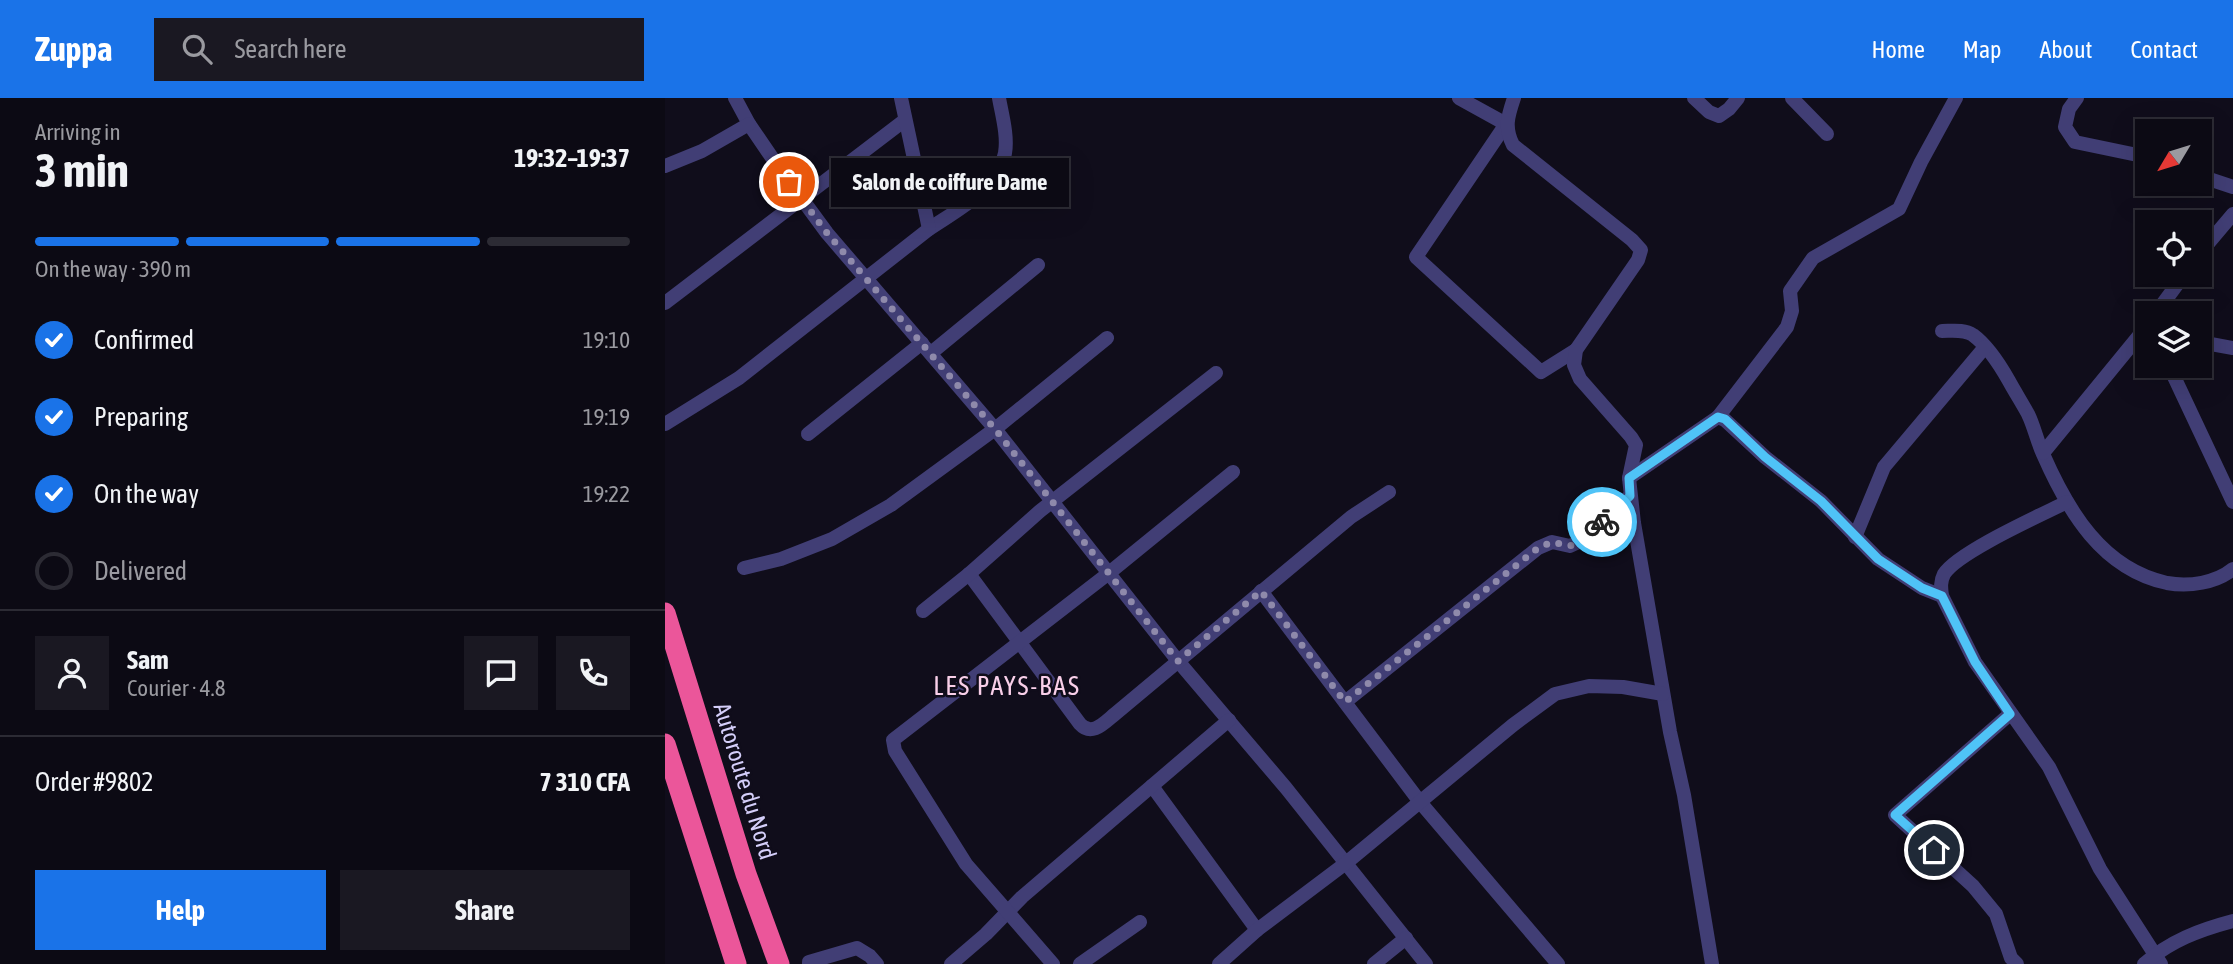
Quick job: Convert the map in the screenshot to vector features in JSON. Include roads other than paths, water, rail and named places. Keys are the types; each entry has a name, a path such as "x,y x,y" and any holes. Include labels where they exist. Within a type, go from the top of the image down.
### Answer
{"highway":[{"name":"Autoroute du Nord","path":"665,613 746,874 779,964"},
{"path":"665,744 736,964"}],"street":[{"path":"735,98 749,124 801,200 995,429 1178,661 1426,964"},
{"path":"901,98 929,229"},
{"path":"665,424 739,378 865,278 978,195 1001,167 1006,151 999,98"},
{"path":"1459,98 1506,124"},
{"path":"1506,124 1513,145 1641,250 1638,260 1576,351 1541,372 1416,257 1506,124 1514,98"},
{"path":"1694,98 1719,116 1738,98"},
{"path":"1793,98 1827,134"},
{"path":"1629,478 1718,417 1787,327 1792,312 1790,291 1814,258 1899,209 1956,98"},
{"path":"2077,98 2069,109 2065,127 2075,142 2135,154"},
{"path":"665,303 905,120"},
{"path":"665,166 702,151 749,124"},
{"path":"2212,180 2233,187"},
{"path":"2212,239 2233,214"},
{"path":"808,434 1038,265"},
{"path":"1942,331 1971,334 2000,366 2029,415 2043,453 2067,502 2086,531 2101,547 2136,573 2175,584 2199,583 2223,577 2233,569"},
{"path":"744,568 781,559 832,540 891,505 995,429 1107,338"},
{"path":"2043,453 2135,342"},
{"path":"2212,344 2233,348"},
{"path":"1855,537 1884,467 1985,347"},
{"path":"1576,351 1574,365 1580,379 1636,444 1629,478 1630,496 1713,964"},
{"path":"923,611 1052,501 1216,373"},
{"path":"2175,378 2233,502"},
{"path":"1718,417 1725,419 1765,457 1821,501 1878,559 1922,588 1942,596"},
{"path":"1053,964 966,864 895,751 893,740 1109,573 1233,472"},
{"path":"969,574 1080,724 1084,729 1090,730 1098,728 1351,517 1389,492"},
{"path":"1345,702 1538,548 1552,542 1570,546 1581,541 1630,496"},
{"path":"2067,502 1982,545 1945,572 1940,583 1942,596 1975,662 2049,767 2100,869 2158,959"},
{"path":"1261,591 1420,802 1558,964"},
{"path":"1219,964 1257,930 1346,863 1555,694 1589,686 1623,687 1664,694"},
{"path":"2010,714 1895,815 1973,886 1996,914 2011,958 2017,964"},
{"path":"951,964 1007,912 1229,720"},
{"path":"1152,786 1257,930"},
{"path":"2144,964 2158,959 2186,936 2233,921"},
{"path":"1080,964 1140,922"},
{"path":"1374,964 1406,938"},
{"path":"810,964 809,962 857,948 877,964"}],"place":[{"name":"Salon de coiffure Dame","path":"789,182"}],"district":[{"name":"LES PAYS-BAS","path":"1007,686"}]}
